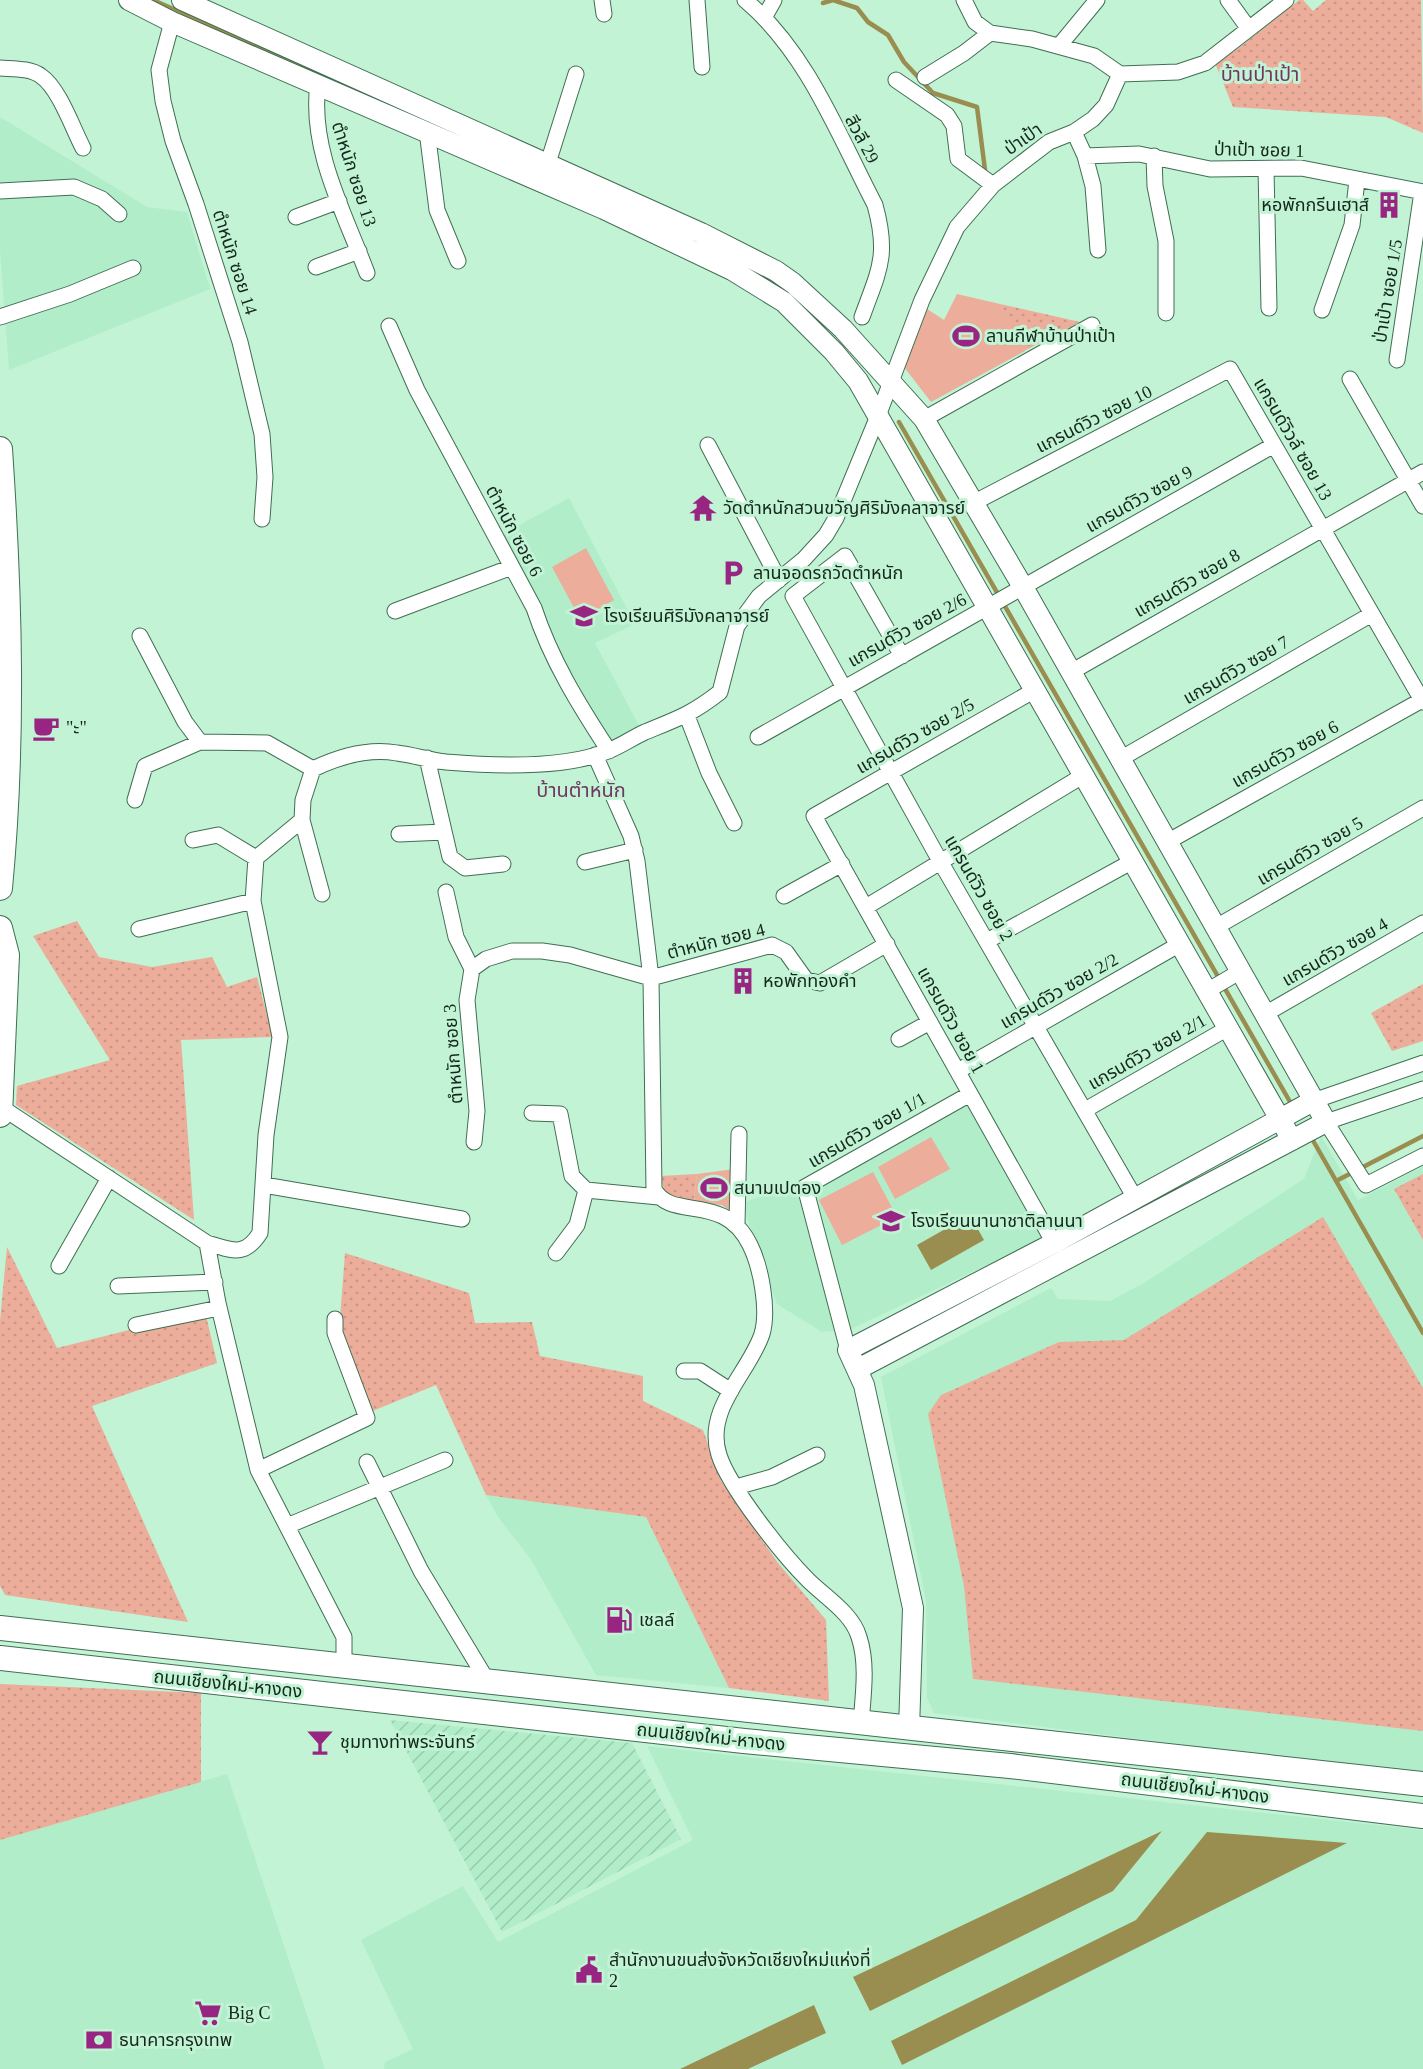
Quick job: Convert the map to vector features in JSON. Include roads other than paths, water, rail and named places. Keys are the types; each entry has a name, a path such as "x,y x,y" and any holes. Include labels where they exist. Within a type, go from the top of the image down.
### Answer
{"main road":[{"path":"0,449 9,603 10,696 6,820 0,888"},
{"path":"0,928 8,955 0,1115"},
{"path":"0,1614 31,1632"},
{"name":"ถนนเชียงใหม่-หางดง","path":"0,1628 1423,1784"},
{"name":"ถนนเชียงใหม่-หางดง","path":"6,1661 732,1740 1022,1767 1423,1816"},
{"path":"869,1724 870,1738 875,1753"}],"street":[{"path":"129,0 172,22 318,84 548,163 701,233 776,271 820,306 924,419 975,502 1019,589 1071,672 1216,927 1237,973 1265,1014 1310,1103 1363,1181 1366,1185 1371,1183 1423,1156"},
{"path":"182,0 422,121 705,257 775,297 834,352 858,381 993,604 1035,690 1180,944 1213,988 1228,1028 1295,1138"},
{"path":"697,0 702,67"},
{"name":"สีวลี 29","path":"745,0 765,16 796,54 875,205 882,230 882,262 861,317"},
{"path":"765,16 774,0"},
{"path":"964,0 975,22 990,33 1059,46 1094,56 1120,74 1178,72 1205,63 1286,0"},
{"path":"1059,46 1097,0"},
{"path":"1228,0 1249,29"},
{"name":"ตำหนัก ซอย 14","path":"172,22 159,70 163,101 173,141 196,204 240,342 262,434 265,477 262,519"},
{"path":"925,77 990,33"},
{"path":"0,68 22,70 41,76 55,92 83,148"},
{"path":"548,163 576,74"},
{"name":"ป่าเป้า","path":"313,770 358,753 394,752 488,764 553,762 602,753 643,733 687,716 720,692 737,627 759,596 804,559 826,536 878,416 922,300 957,226 993,185 1049,142 1074,132 1093,119 1106,105 1120,74"},
{"path":"896,80 947,115 954,126 958,159 993,185"},
{"name":"ตำหนัก ซอย 13","path":"318,84 314,110 318,129 339,201 367,273"},
{"path":"422,121 437,210 458,261"},
{"path":"1074,132 1085,156 1093,186 1098,250"},
{"name":"ป่าเป้า ซอย 1","path":"1085,156 1154,156 1210,169 1301,168 1423,192"},
{"path":"1154,156 1155,186 1166,241 1166,313"},
{"path":"1266,169 1269,308"},
{"path":"1322,310 1352,225 1357,180"},
{"path":"0,191 74,187 102,199 119,213"},
{"name":"ป่าเป้า ซอย 1/5","path":"1397,360 1423,192"},
{"path":"296,217 339,201"},
{"path":"316,267 359,251"},
{"path":"0,317 70,294 132,268"},
{"path":"924,419 1092,325"},
{"name":"ตำหนัก ซอย 6","path":"389,326 417,390 534,608 543,636 602,753 607,777 635,850 651,978 654,1189 659,1197"},
{"name":"แกรนด์วิวล์ ซอย 13","path":"1230,369 1422,701"},
{"name":"แกรนด์วิว ซอย 10","path":"975,502 1230,369"},
{"path":"1350,379 1423,506"},
{"path":"708,445 779,580"},
{"name":"แกรนด์วิว ซอย 9","path":"993,604 1274,445"},
{"name":"แกรนด์วิวล์ ซอย 13","path":"1322,528 1423,472"},
{"name":"แกรนด์วิว ซอย 8","path":"1071,672 1322,528"},
{"name":"แกรนด์วิว ซอย 2","path":"902,656 845,556 793,596 940,861 1135,1198"},
{"path":"395,611 512,567"},
{"name":"แกรนด์วิว ซอย 2/6","path":"758,737 993,604"},
{"name":"แกรนด์วิว ซอย 7","path":"1120,759 1372,614"},
{"path":"140,636 185,722 200,742"},
{"name":"แกรนด์วิว ซอย 2/5","path":"814,816 1035,690"},
{"name":"แกรนด์วิว ซอย 6","path":"1167,842 1422,701"},
{"path":"687,716 709,773 734,823"},
{"path":"135,800 145,766 200,742 267,743 313,770 303,800 302,820 322,894"},
{"path":"427,758 450,858 465,868 503,864"},
{"path":"866,907 1084,775"},
{"name":"แกรนด์วิว ซอย 5","path":"1216,927 1423,808"},
{"name":"แกรนด์วิว ซอย 1","path":"814,816 1054,1243"},
{"path":"1,1107 207,1243 233,1250 244,1250 253,1244 260,1233 266,1135 280,1037 253,901 256,858 302,820"},
{"path":"399,834 444,832"},
{"path":"193,840 218,835 256,858"},
{"path":"585,862 635,850"},
{"path":"987,941 1133,861"},
{"path":"784,896 842,864"},
{"path":"446,892 456,937 472,969 486,959 512,951 542,951 570,955 651,978"},
{"path":"139,929 253,901"},
{"name":"แกรนด์วิว ซอย 4","path":"1265,1014 1423,923"},
{"name":"ตำหนัก ซอย 4","path":"651,978 772,945 786,952 806,980 820,983 887,944"},
{"name":"แกรนด์วิว ซอย 2/2","path":"958,1071 1180,944"},
{"name":"ตำหนัก ซอย 3","path":"472,969 467,1000 477,1111 474,1142"},
{"path":"1213,988 1237,973"},
{"path":"899,1038 930,1022"},
{"name":"แกรนด์วิว ซอย 2/1","path":"1085,1110 1228,1028"},
{"path":"909,1728 913,1608 864,1385 848,1350 1054,1243 1310,1103 1423,1063"},
{"path":"858,1369 1322,1123 1423,1089"},
{"name":"แกรนด์วิว ซอย 1/1","path":"848,1350 805,1187 970,1094"},
{"path":"532,1113 560,1114 572,1176 586,1190 659,1197 674,1204 719,1212 737,1224 751,1246 766,1307 762,1334 731,1391 716,1428 718,1453 736,1487 784,1554 847,1616 859,1636 869,1724"},
{"path":"737,1224 740,1134"},
{"path":"59,1266 109,1178"},
{"path":"264,1185 462,1219"},
{"path":"556,1253 577,1226 586,1190"},
{"path":"207,1243 219,1308 258,1470 344,1637 344,1666"},
{"path":"118,1286 215,1282"},
{"path":"136,1325 219,1308"},
{"path":"258,1470 367,1418 334,1333 335,1318"},
{"path":"684,1371 699,1371 731,1391"},
{"path":"736,1487 772,1477 817,1455"},
{"path":"287,1526 445,1460"},
{"path":"367,1462 422,1571 488,1682"}],"waterway":[{"path":"153,0 329,79"},
{"path":"823,3 833,0 857,8 868,22 888,35 904,62 933,93 977,107 985,170"},
{"path":"754,273 772,284"},
{"path":"899,422 1293,1107"},
{"path":"1336,1181 1423,1136"},
{"path":"1311,1137 1423,1333"}],"place":[{"name":"หอพักกรีนเฮาส์","path":"1389,205"},
{"name":"ลานกีฬาบ้านป่าเป้า","path":"966,336"},
{"name":"วัดตำหนักสวนขวัญศิริมังคลาจารย์","path":"703,508"},
{"name":"ลานจอดรถวัดตำหนัก","path":"733,573"},
{"name":"โรงเรียนศิริมังคลาจารย์","path":"584,616"},
{"name":"\"ะ\"","path":"46,728"},
{"name":"หอพักทองคำ","path":"743,981"},
{"name":"สนามเปตอง","path":"714,1188"},
{"name":"โรงเรียนนานาชาติลานนา","path":"891,1221"},
{"name":"เชลล์","path":"619,1620"},
{"name":"ชุมทางท่าพระจันทร์","path":"320,1742"},
{"name":"สำนักงานขนส่งจังหวัดเชียงใหม่แห่งที่ 2","path":"589,1970"},
{"name":"Big C","path":"208,2013"},
{"name":"ธนาคารกรุงเทพ","path":"99,2040"}],"district":[{"name":"บ้านป่าเป้า","path":"1260,74"},
{"name":"บ้านตำหนัก","path":"581,790"}]}
